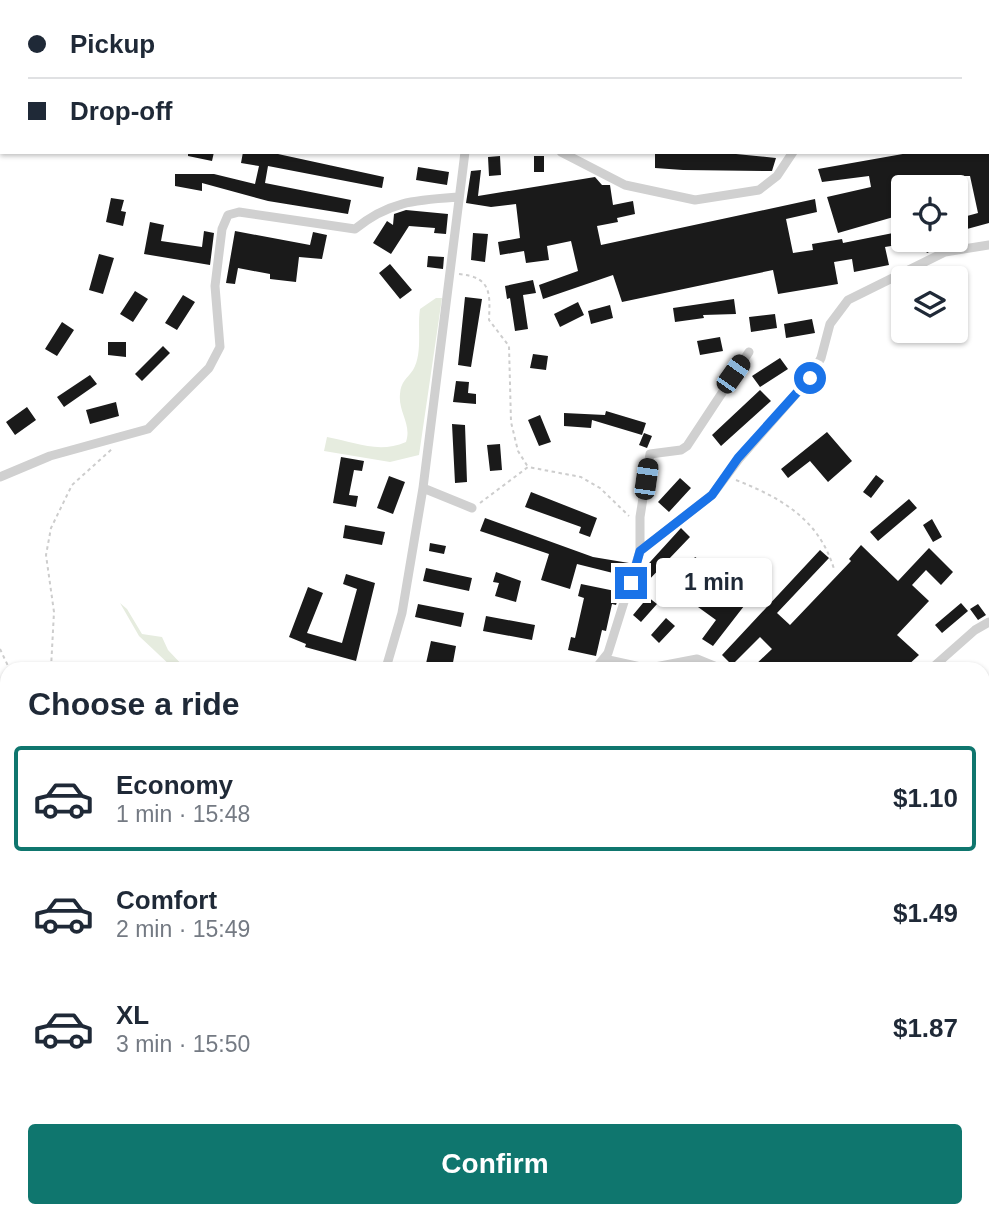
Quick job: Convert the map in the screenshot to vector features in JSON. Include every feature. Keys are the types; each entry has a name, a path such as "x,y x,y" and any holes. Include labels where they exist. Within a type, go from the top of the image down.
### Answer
{"street":[{"path":"388,662 402,614 423,488 465,154"},
{"path":"565,154 625,185 646,192 695,200 759,190 777,176 792,154"},
{"path":"0,477 50,456 148,429 209,368 220,347 215,286 222,229 229,215 239,212 355,229 378,211 396,204 459,197"},
{"path":"640,551 705,503 738,458 810,378 821,358 830,324 848,300 945,252 989,246"},
{"path":"601,662 640,551 640,517 650,454 681,450 687,446 749,352"},
{"path":"423,488 472,508"},
{"path":"939,662 975,630 989,622"},
{"path":"604,659 618,662"},
{"path":"680,662 697,659 704,662"}],"path":[{"path":"451,273 476,278 491,294 489,320 509,346 511,422 519,451 528,467"},
{"path":"52,662 55,625 46,555 51,528 72,485 119,445"},
{"path":"472,508 528,467 581,477 600,488 629,516 640,517"},
{"path":"727,476 765,492 797,510 819,537 834,569"}],"shaded area":[{"path":"436,298 442,298 419,455 390,462 324,451 327,437 376,447 406,442 407,429 401,407 401,390 418,356 420,309"},
{"path":"120,603 127,609 142,634 162,637 168,650 179,662 167,662 139,636"}],"building":[{"path":"188,154 214,154 212,161"},
{"path":"243,154 278,154 384,177 382,188 268,166 265,183 351,200 348,214 268,201 202,183 202,191 175,186 175,174 214,174 255,184 259,166 241,163"},
{"path":"655,154 736,154 776,158 772,171 683,170 655,168"},
{"path":"903,154 989,154 989,223 968,229 968,216 978,213 968,175 891,175 891,218 838,233 827,197 871,187 869,176 822,182 818,169"},
{"path":"500,156 501,175 489,176 488,157"},
{"path":"534,156 544,156 544,172 534,172"},
{"path":"418,167 449,172 447,185 416,180"},
{"path":"481,170 478,196 595,177 602,185 610,185 613,205 633,201 635,214 617,218 618,222 597,226 601,245 815,199 817,212 786,219 793,253 813,250 812,244 842,239 843,243 891,233 891,246 885,247 889,265 854,272 852,259 834,262 838,284 778,294 773,270 622,302 613,275 543,299 539,285 578,271 571,241 547,246 549,260 526,263 524,251 500,255 498,242 520,238 516,204 491,207 466,203 471,171"},
{"path":"111,198 124,200 121,211 126,212 123,226 106,222"},
{"path":"406,210 448,214 446,234 434,233 435,228 409,226 391,254 373,243 387,221 393,225 394,214"},
{"path":"150,222 164,225 161,241 202,247 204,231 214,233 210,265 144,254"},
{"path":"235,231 310,245 313,232 327,235 322,259 299,257 296,282 270,279 270,274 238,268 235,284 226,283"},
{"path":"473,233 488,234 485,262 471,260"},
{"path":"99,254 114,258 103,294 89,290"},
{"path":"428,256 444,257 443,269 427,267"},
{"path":"390,264 412,290 400,299 379,273"},
{"path":"533,280 536,293 523,295 528,329 515,331 510,298 507,299 505,286"},
{"path":"135,291 148,299 133,322 120,314"},
{"path":"183,295 195,302 177,330 165,323"},
{"path":"465,297 482,299 471,367 458,365"},
{"path":"734,299 736,314 703,315 704,318 675,322 673,308"},
{"path":"578,302 584,315 560,327 554,314"},
{"path":"610,305 613,318 591,324 588,311"},
{"path":"775,314 777,328 751,332 749,317"},
{"path":"812,319 815,333 786,338 784,324"},
{"path":"62,322 74,330 57,356 45,349"},
{"path":"720,337 723,351 700,355 697,341"},
{"path":"108,342 126,342 126,357 108,355"},
{"path":"163,346 170,353 142,381 135,374"},
{"path":"533,354 548,356 546,370 530,368"},
{"path":"780,358 788,369 760,387 752,376"},
{"path":"90,375 97,384 64,407 57,397"},
{"path":"456,381 469,382 468,393 476,394 476,404 453,402"},
{"path":"760,390 771,401 721,446 712,435"},
{"path":"116,402 119,416 90,424 86,410"},
{"path":"27,407 36,420 15,435 6,422"},
{"path":"606,411 646,423 642,435 592,420 591,428 564,426 564,413 605,415"},
{"path":"540,415 551,442 539,446 528,420"},
{"path":"452,424 465,425 467,482 455,483"},
{"path":"827,432 852,461 828,482 810,461 788,478 781,469"},
{"path":"644,433 652,436 647,448 639,445"},
{"path":"500,444 502,470 490,471 487,445"},
{"path":"341,457 364,461 362,471 354,470 349,495 358,496 356,507 333,503"},
{"path":"876,475 884,481 871,498 863,492"},
{"path":"389,476 405,482 393,514 377,508"},
{"path":"680,478 691,488 669,512 658,502"},
{"path":"531,492 597,518 590,537 579,533 581,527 525,507"},
{"path":"909,499 917,508 878,541 870,532"},
{"path":"485,518 593,557 629,563 625,576 577,564 570,589 541,580 549,554 480,531"},
{"path":"932,519 942,537 933,542 923,525"},
{"path":"345,525 385,532 382,545 343,538"},
{"path":"681,528 690,537 645,584 639,578 640,573"},
{"path":"430,543 446,546 444,554 429,551"},
{"path":"861,545 898,581 929,548 953,572 941,585 926,570 912,585 929,601 897,635 919,655 911,662 758,662 772,649 760,637 735,662 729,662 722,655 820,550 829,558 777,613 790,625 851,561 849,559"},
{"path":"695,557 706,564 688,591 677,584"},
{"path":"426,568 472,578 469,591 423,581"},
{"path":"496,572 521,581 516,602 495,596 499,583 493,582"},
{"path":"346,574 375,583 356,661 305,647 306,644 289,637 308,587 323,593 307,633 342,643 357,589 343,584"},
{"path":"720,578 751,597 713,646 702,639 716,620 698,607"},
{"path":"581,584 620,592 616,605 612,604 606,631 602,630 596,656 568,650 571,637 575,638 584,598 578,596"},
{"path":"648,597 657,604 641,622 633,615"},
{"path":"961,603 968,611 942,633 935,625"},
{"path":"418,604 464,613 461,627 415,617"},
{"path":"978,604 986,615 978,620 970,609"},
{"path":"486,616 535,625 532,640 483,631"},
{"path":"666,618 675,626 659,643 651,635"},
{"path":"431,641 456,646 453,662 426,662"}],"route":[{"path":"631,583 640,551 705,503 738,458 810,378"}]}
